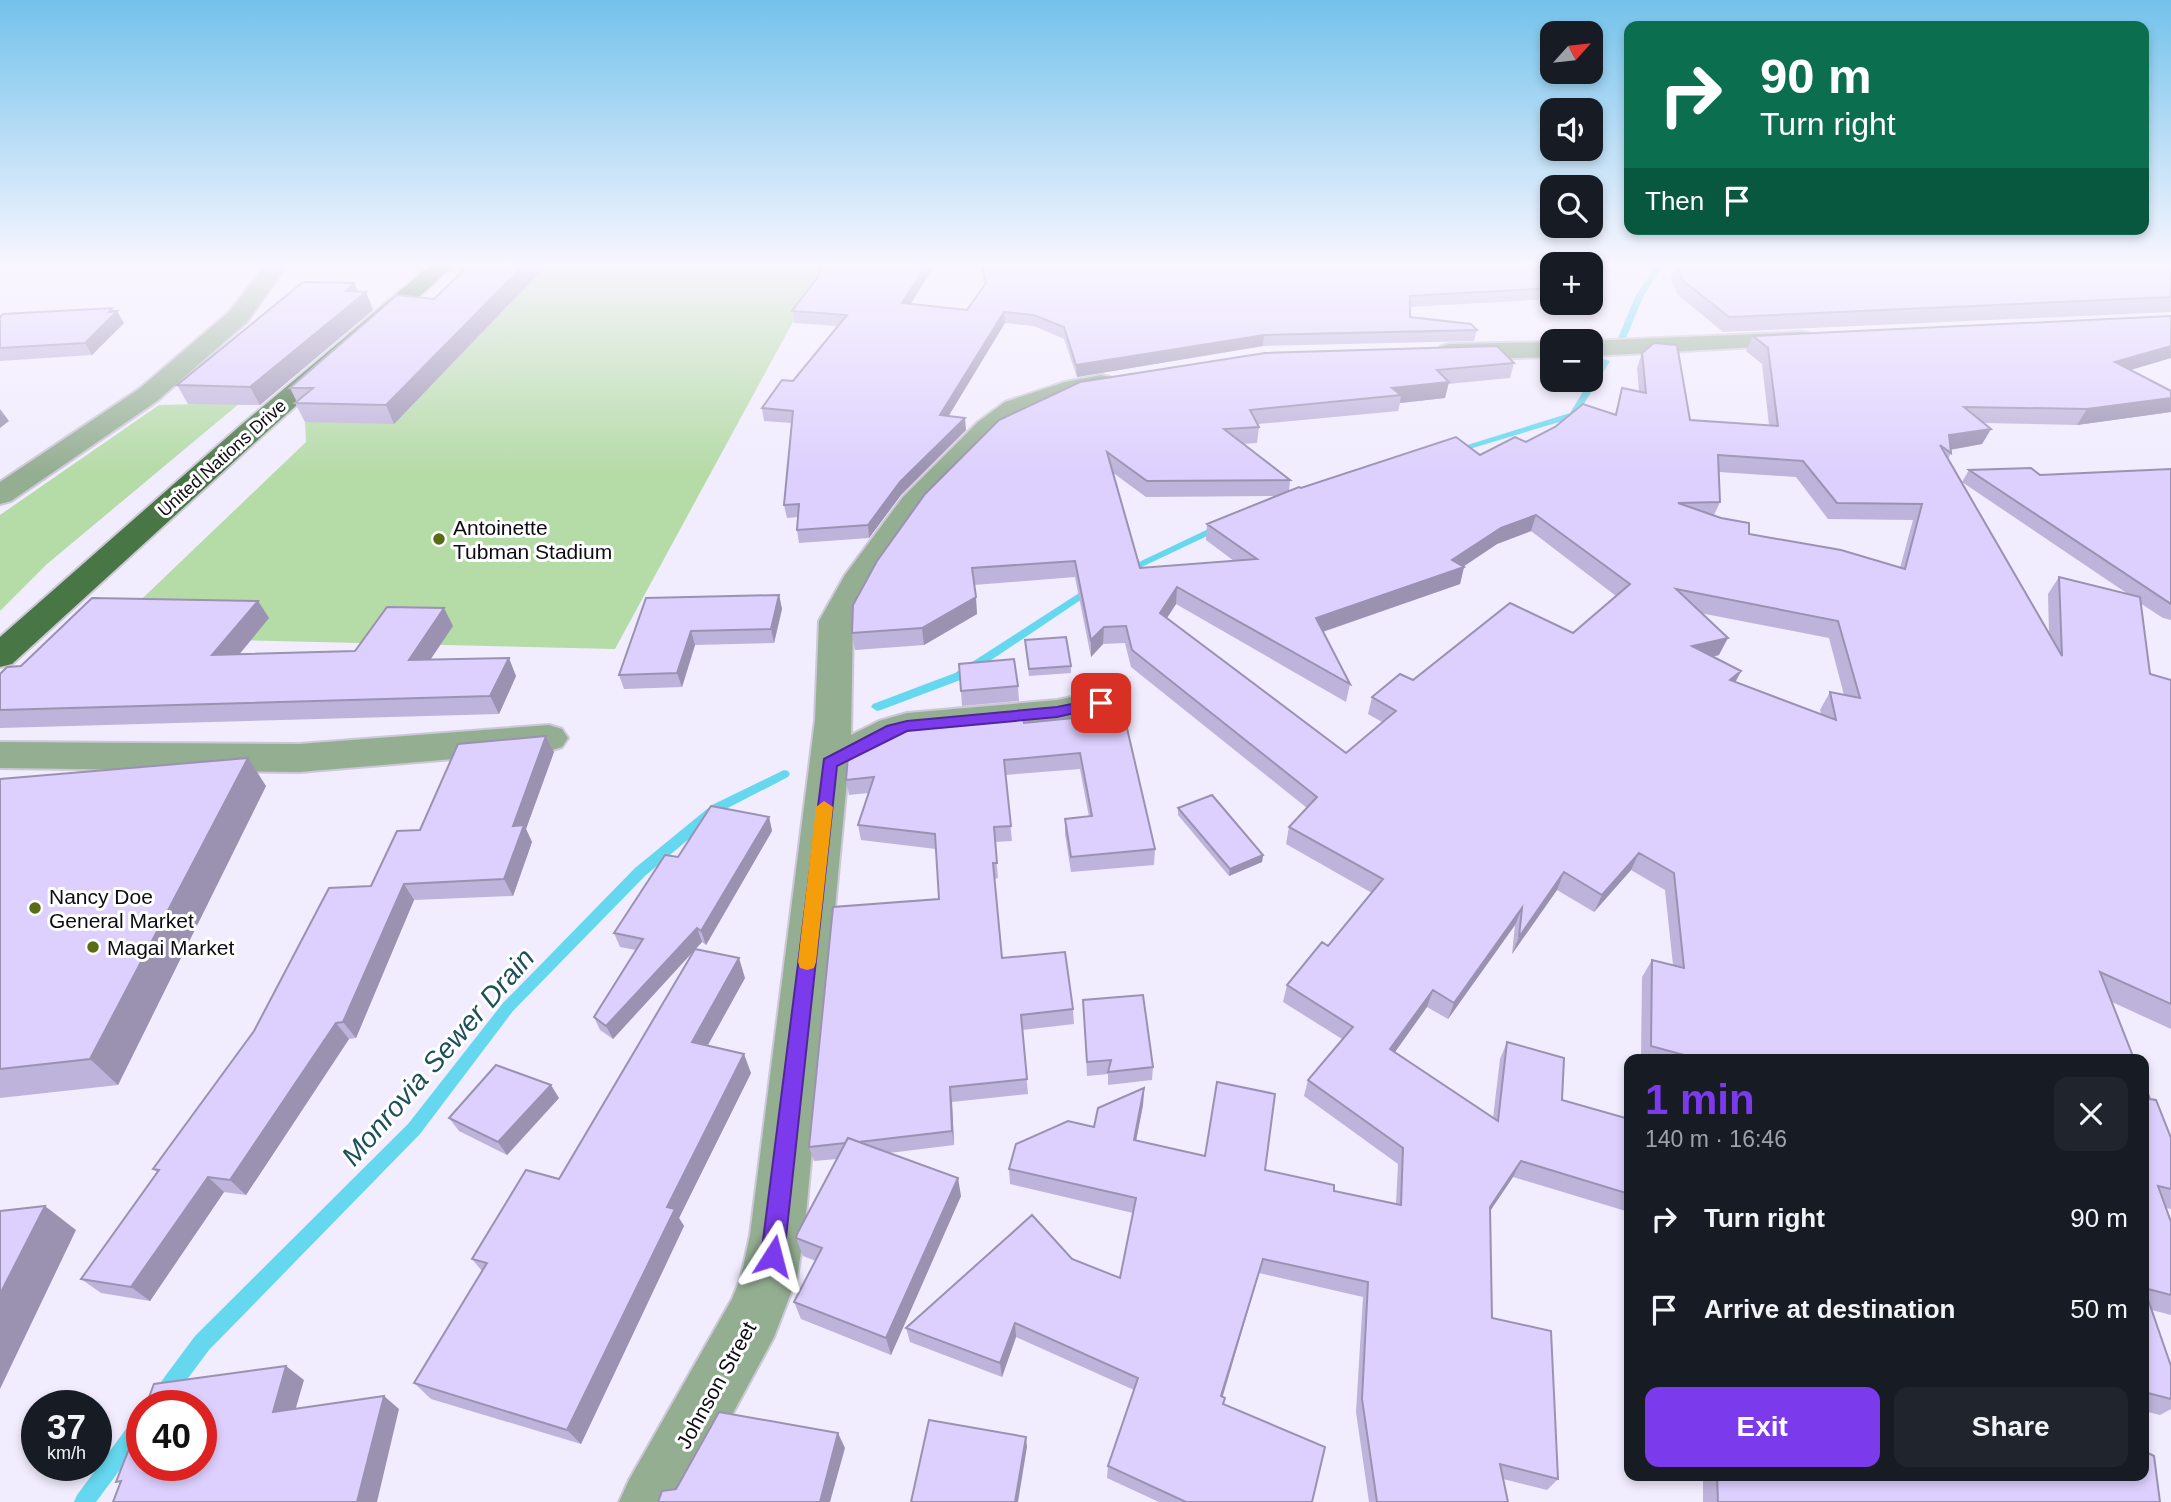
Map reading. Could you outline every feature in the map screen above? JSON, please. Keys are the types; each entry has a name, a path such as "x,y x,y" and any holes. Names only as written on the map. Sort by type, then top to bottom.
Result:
{"main road":[{"name":"United Nations Drive","path":"0,656 365,333"}],"street":[{"path":"0,495 148,395 219,333"},
{"path":"1603,347 1822,338"},
{"path":"1420,352 1540,349"},
{"name":"Johnson Street","path":"650,1502 754,1317 769,1277 777,1235 834,720 836,621 861,575 915,503 988,428 1015,408 1074,388 1136,377"},
{"path":"829,763 892,730 907,726 1057,712 1101,703"},
{"path":"0,755 299,758 549,738"}],"green space":[{"name":"Antoinette Tubman Stadium","path":"411,333 787,333 615,649 102,637 306,442 305,422"},
{"path":"240,403 47,564 0,611 0,515 159,405"}],"building":[{"path":"0,333 95,333 85,343 0,348"},
{"path":"240,333 316,333 250,387 177,385"},
{"path":"353,333 457,333 386,405 295,403 313,388 290,388"},
{"path":"832,333 991,333 940,415 965,418 900,482 868,525 797,530 799,504 784,505 793,411 762,408 782,380 793,381"},
{"path":"1066,333 1345,333 1264,335 1076,365"},
{"path":"1814,333 2171,333 2171,346 2115,362 2171,391 2171,398 2087,409 1964,407 1991,429 1949,435 1951,453 1940,445 2062,656 2059,577 2140,597 2150,674 2171,680 2171,1004 2100,972 2132,1054 1680,1054 1651,1046 1652,960 1684,968 1674,873 1639,853 1602,895 1564,872 1519,937 1522,908 1454,1003 1433,990 1390,1049 1498,1121 1507,1042 1564,1058 1562,1100 1624,1118 1624,1192 1521,1161 1490,1207 1492,1318 1551,1331 1558,1479 1500,1464 1508,1502 1377,1502 1362,1399 1368,1282 1263,1259 1221,1396 1225,1398 1223,1404 1325,1447 1312,1502 1186,1502 1108,1466 1138,1378 1015,1323 1000,1363 906,1328 1032,1215 1072,1259 1120,1278 1136,1198 1009,1169 1016,1144 1068,1121 1094,1127 1098,1108 1144,1088 1134,1140 1205,1156 1217,1082 1275,1094 1265,1170 1334,1185 1334,1191 1401,1205 1403,1148 1308,1080 1353,1027 1287,985 1322,942 1328,946 1383,879 1289,827 1317,797 1132,650 1126,626 1104,627 1091,640 1075,561 972,568 976,597 922,628 852,633 853,605 877,561 925,494 999,420 1080,382 1265,353 1497,346 1514,363 1437,370 1449,382 1392,388 1401,395 1250,410 1259,427 1224,429 1290,480 1147,481 1107,452 1140,568 1257,559 1207,524 1299,487 1456,437 1480,455 1515,437 1526,442 1555,427 1583,404 1616,415 1622,388 1646,393 1642,353 1654,343 1677,345 1690,420 1778,426 1768,348 1753,336","holes":["1718,455 1803,461 1837,503 1922,504 1905,569 1841,550 1749,534 1749,523 1721,518 1678,503 1720,502","1536,515 1630,584 1573,633 1510,603 1413,680 1400,674 1372,697 1396,711 1346,753 1160,613 1177,587 1350,684 1316,618 1464,567 1452,560 1501,528","1676,589 1838,621 1860,698 1830,692 1836,720 1730,680 1741,671 1692,646 1728,638"]},
{"path":"2031,468 2040,475 2171,469 2171,604 1969,470"},
{"path":"779,595 771,629 691,631 677,673 619,675 646,598"},
{"path":"92,598 258,601 212,655 355,651 387,607 444,608 409,660 509,658 490,696 0,710 0,674 7,667 21,666"},
{"path":"1066,637 1071,666 1029,669 1025,640"},
{"path":"1014,659 1018,686 961,691 959,664"},
{"path":"1120,698 1155,849 1071,857 1065,819 1092,816 1080,753 1004,760 1011,826 994,827 997,863 993,863 1002,958 1065,952 1073,1009 1021,1015 1027,1079 950,1087 952,1131 859,1142 848,1138 845,1143 809,1147 833,907 939,899 935,834 858,825 874,777 846,780 848,756 906,726 1022,715 1024,723 1083,717 1081,706"},
{"path":"546,736 513,826 524,825 504,879 404,884 343,1022 336,1023 230,1180 208,1177 131,1287 81,1279 159,1170 153,1169 254,1031 329,888 371,886 397,831 420,830 458,744"},
{"name":"Magai Market","path":"248,758 90,1059 0,1069 0,779"},
{"path":"1212,795 1263,855 1230,869 1178,808"},
{"path":"711,806 769,817 701,931 697,928 606,1026 594,1017 643,939 614,933 665,855 678,857"},
{"path":"695,949 739,958 692,1042 744,1054 667,1207 675,1209 567,1430 414,1383 487,1263 472,1259 526,1170 559,1179"},
{"path":"1143,995 1153,1067 1108,1072 1111,1060 1087,1062 1083,1000"},
{"path":"496,1065 551,1085 498,1142 449,1118"},
{"path":"2149,1096 2156,1100 2171,1138 2171,1189 2158,1186 2171,1222 2171,1295 2149,1289"},
{"path":"848,1138 958,1178 886,1338 794,1302 822,1248 796,1238 797,1234"},
{"path":"45,1206 0,1294 0,1211"},
{"path":"2149,1302 2171,1366 2171,1399 2149,1393"},
{"path":"286,1366 273,1412 384,1396 357,1502 113,1502 121,1481 116,1482 126,1457 126,1481 217,1481 217,1390 152,1390 154,1384"},
{"path":"719,1412 838,1433 820,1502 658,1502 662,1491 676,1489"},
{"path":"929,1420 1026,1437 1015,1502 911,1502"},
{"path":"2149,1454 2154,1456 2160,1502 1718,1502 1717,1481 2149,1481"}],"waterway":[{"name":"Monrovia Sewer Drain","path":"1622,338 1624,333"},
{"name":"Monrovia Sewer Drain","path":"1453,451 1573,415 1606,361"},
{"name":"Monrovia Sewer Drain","path":"1125,571 1219,527"},
{"name":"Monrovia Sewer Drain","path":"877,707 959,676 1090,589"},
{"name":"Monrovia Sewer Drain","path":"167,1390 202,1343 414,1129 508,1007 640,872 717,808 784,774"},
{"name":"Monrovia Sewer Drain","path":"84,1502 126,1446"}],"slow traffic":[{"path":"807,962 824,807"}],"place":[{"name":"Antoinette Tubman Stadium","path":"439,539"},
{"name":"Nancy Doe General Market","path":"35,908"},
{"name":"Magai Market","path":"93,947"}],"route":[{"path":"773,1256 829,763 892,730 907,726 1057,712 1101,703"}]}
